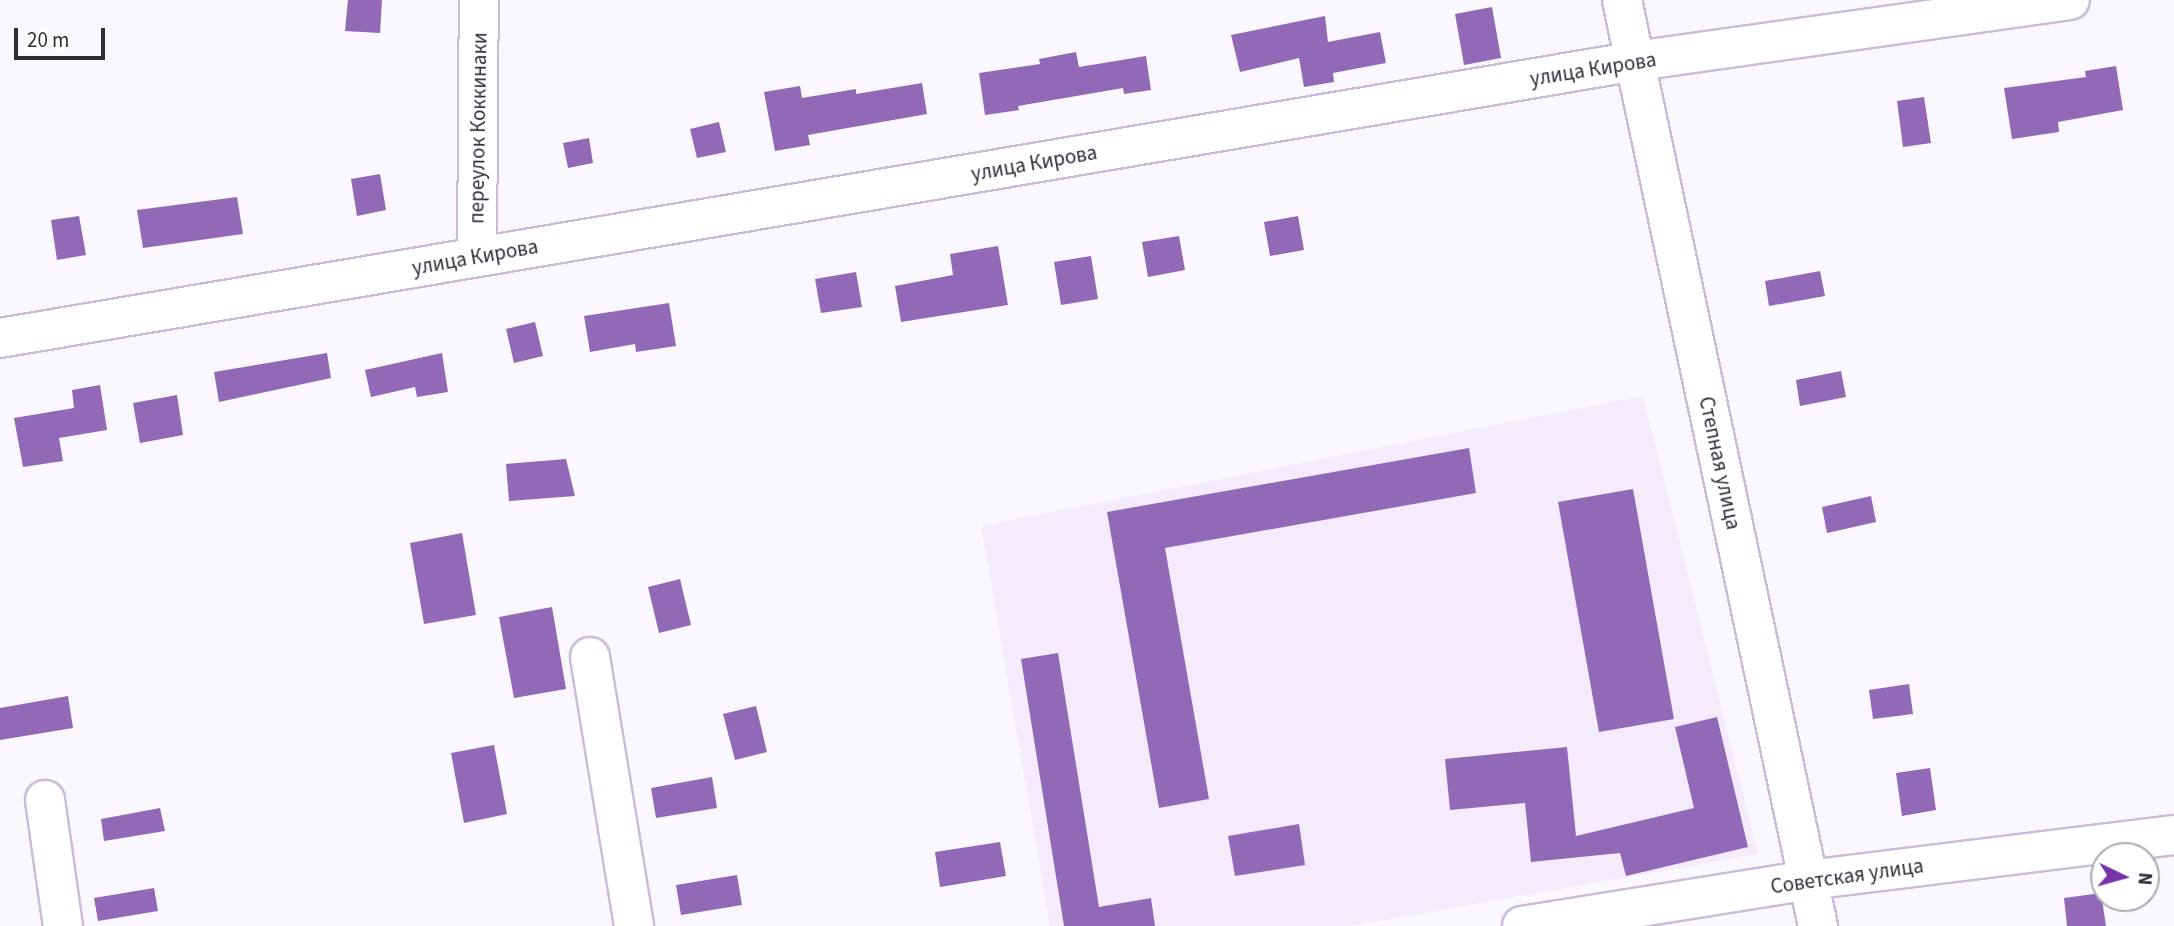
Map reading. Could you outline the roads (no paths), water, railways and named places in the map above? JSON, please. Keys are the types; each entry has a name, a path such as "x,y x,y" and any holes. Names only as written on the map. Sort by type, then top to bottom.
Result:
{"street":[{"name":"переулок Коккинаки","path":"477,257 479,0"},
{"name":"Степная улица","path":"1622,0 1818,926"},
{"name":"улица Кирова","path":"0,338 1636,61 2070,0"},
{"path":"590,657 634,926"},
{"path":"45,800 63,926"},
{"name":"Советская улица","path":"1522,926 1808,880 2174,835"}]}
